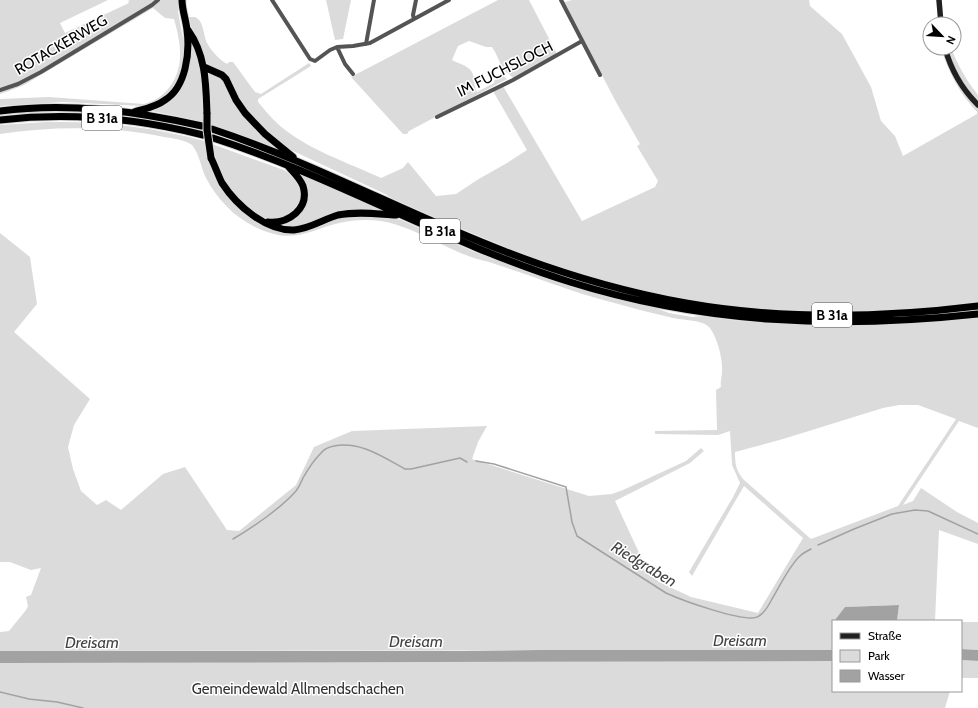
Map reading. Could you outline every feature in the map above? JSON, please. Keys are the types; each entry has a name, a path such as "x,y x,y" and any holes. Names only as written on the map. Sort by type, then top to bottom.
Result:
{"highway":[{"path":"132,113 167,100 177,88 187,62 187,30 182,0"},
{"path":"183,8 186,0"},
{"path":"187,30 196,44 204,67 208,138 212,158 217,172 229,192 245,209 276,228 296,230 329,218 360,212 403,215"},
{"path":"204,67 222,75 226,79 236,100 254,124 296,160"},
{"name":"B 31a","path":"0,111 73,108 132,113 202,126"},
{"name":"B 31a","path":"0,120 61,116 100,118 147,123 203,135"},
{"name":"B 31a","path":"212,129 296,160 503,251 557,270 616,288 687,304 735,310 810,315 877,315 978,306"},
{"name":"B 31a","path":"213,138 286,164 484,250 569,282 634,300 692,311 758,319 844,322 917,319 978,314"},
{"path":"264,221 284,221 296,214 301,207 304,198 302,186 298,177 286,164"}],"street":[{"name":"ROTACKERWEG","path":"0,90 18,84 41,72 158,0"},
{"path":"272,0 310,59 315,61 330,50 337,47 370,43 449,0"},
{"path":"366,44 374,0"},
{"path":"414,19 413,15 416,0"},
{"path":"561,0 600,75"},
{"path":"939,0 940,16"},
{"name":"IM FUCHSLOCH","path":"438,117 561,54 582,41"},
{"path":"337,47 345,64 353,74"},
{"path":"948,56 960,83 978,105"}],"green space":[{"path":"0,0 108,0 60,23 65,33 129,3 128,1 130,0 180,0 178,12 185,49 180,78 165,98 148,105 141,106 63,102 0,106 0,99 49,97 144,104 159,97 166,92 171,85 178,70 180,53 179,40 174,19 165,18 153,8 24,85 0,94"},
{"path":"326,0 351,0 343,39 335,40"},
{"path":"498,0 529,0 557,54 513,78 503,69 492,47 486,47 469,41 458,46 452,60 466,66 471,71 477,92 494,83 494,81 501,74 507,79 409,131 407,134 403,134 351,77"},
{"path":"559,0 563,0 565,2 572,0 809,0 810,6 842,34 871,87 881,121 895,136 903,156 977,114 955,82 944,56 954,56 978,95 978,304 932,309 838,313 743,308 696,302 650,293 605,282 551,264 472,233 393,199 293,151 276,140 244,109 236,94 207,63 191,26 189,17 195,17 200,21 207,43 211,49 218,58 227,64 229,62 233,62 255,92 261,94 309,63 311,66 258,99 258,102 271,117 290,134 315,149 381,178 403,168 408,162 436,196 456,194 527,150 493,91 503,86 582,221 655,187 658,181 637,146 640,144 583,39 580,40"},
{"path":"189,48 194,48 203,77 204,122 147,110 174,96"},
{"path":"207,71 222,77 229,91 281,150 210,124"},
{"path":"67,122 127,126 166,132 205,141 211,164 233,202 284,231 349,215 390,217 401,220 472,251 566,284 656,308 669,313 692,317 702,316 739,321 807,325 858,325 978,317 978,428 959,421 903,505 913,501 921,488 957,512 978,523 978,544 939,530 935,620 897,620 899,605 845,607 836,620 832,620 832,650 0,651 0,632 9,631 26,610 28,606 26,597 31,595 41,568 31,570 10,562 0,562 0,233 30,257 37,304 14,332 90,399 74,425 68,447 73,469 81,491 97,505 106,500 121,510 163,474 185,467 227,530 239,531 296,485 314,447 352,431 487,426 478,442 472,459 589,496 612,494 623,490 686,461 701,448 704,451 690,463 615,501 648,572 659,582 691,597 758,613 803,538 744,486 692,576 689,572 740,483 732,465 730,431 718,435 655,434 655,431 717,430 716,390 721,387 722,360 715,336 706,325 648,312 579,293 471,257 392,223 375,220 352,221 335,224 305,234 282,236 274,234 252,226 242,220 225,205 217,196 205,176 198,156 192,145 175,139 143,133 82,128 21,131 0,134 0,125","holes":["899,405 918,405 956,419 898,506 811,539 744,480 736,467 735,452 783,439 883,408"]},
{"path":"212,144 284,170 288,173 296,182 300,192 299,203 292,214 269,220 259,216 244,204 231,189 221,173"},
{"path":"294,171 386,212 372,210 294,227 283,227 277,224 283,223 305,200"},
{"path":"962,622 978,622 978,650 962,649"},
{"path":"962,660 978,661 978,678 962,678"},
{"name":"Gemeindewald Allmendschachen","path":"832,661 832,692 950,692 945,708 0,708 0,663"}],"water":[{"path":"899,605 897,620 835,620 845,607"},
{"path":"962,649 978,650 978,661 962,660"},
{"name":"Dreisam","path":"832,650 832,661 0,663 0,651"}],"waterway":[{"name":"Riedgraben","path":"233,539 266,517 290,497 297,489 316,459 324,450 330,447 344,445 362,448 380,455 405,469 460,458 467,462"},
{"name":"Riedgraben","path":"476,461 494,464 566,487 572,522 577,536 666,593 728,614 752,618 761,615 765,611 792,565 801,555 811,549"},
{"name":"Riedgraben","path":"818,545 892,514 915,510 928,511 978,534"},
{"path":"0,692 29,699 57,702 83,708"}]}
